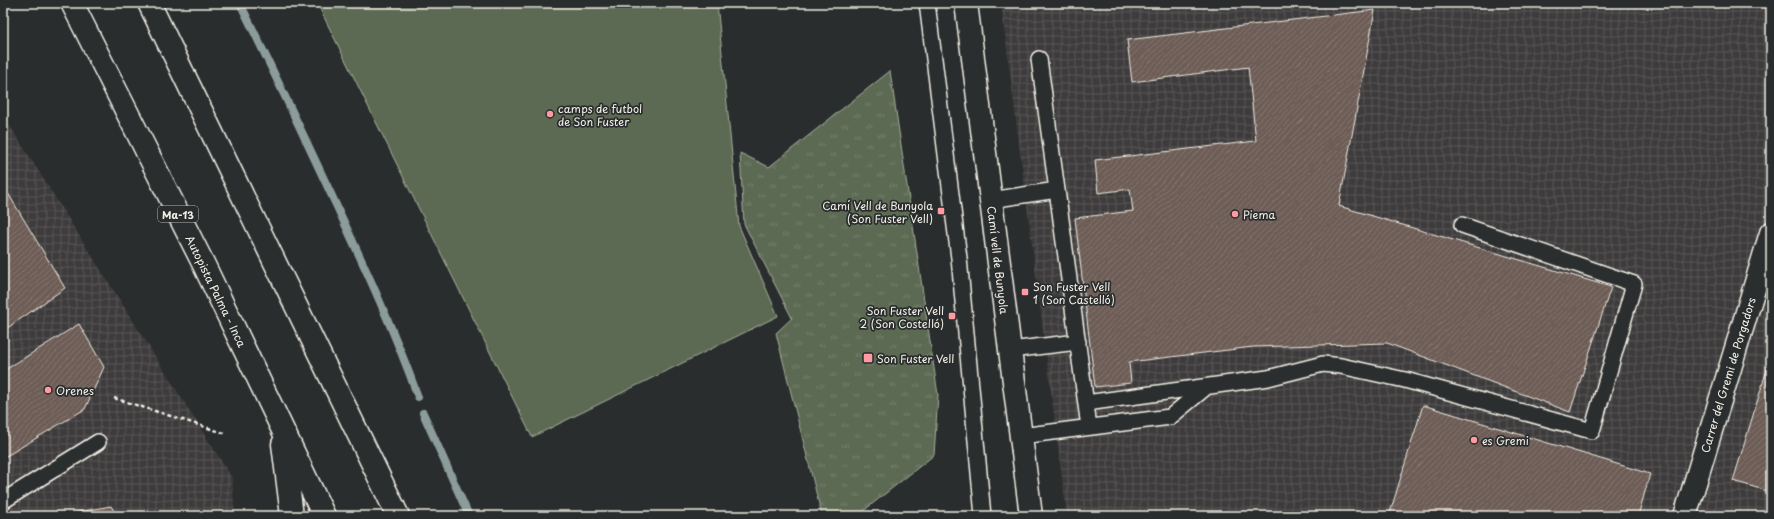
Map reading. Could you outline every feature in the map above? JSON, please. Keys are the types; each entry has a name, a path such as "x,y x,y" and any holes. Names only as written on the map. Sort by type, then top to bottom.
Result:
{"main road":[{"name":"Autopista Palma - Inca","path":"72,3 156,168 324,516"},
{"path":"149,3 398,516"},
{"name":"Camí vell de Bunyola","path":"966,3 1030,516"},
{"name":"Carrer del Gremi de Porgadors","path":"1685,516 1771,233"},
{"path":"281,427 292,516"}],"lane":[{"path":"927,3 959,258 983,516"},
{"path":"1039,59 1089,427"},
{"path":"990,200 1057,190"},
{"path":"1086,403 1205,388 1268,378 1323,364 1405,380 1592,431 1634,284 1462,225"},
{"path":"1010,350 1078,342"},
{"path":"1021,436 1170,417 1205,388"},
{"path":"3,500 98,442"}],"path":[{"path":"114,398 227,434"}],"shaded area":[{"path":"1001,3 1771,3 1771,516 1067,516"},
{"path":"3,115 232,478 235,516 3,516"}],"green space":[{"name":"camps de futbol de Son Fuster","path":"317,3 717,3 739,226 778,316 532,437"},
{"path":"890,71 938,395 934,455 857,516 822,516 776,333 792,318 744,224 740,153 769,167"}],"building":[{"name":"Piema","path":"1375,10 1339,206 1611,287 1570,412 1387,343 1253,347 1129,362 1131,383 1095,387 1075,218 1133,211 1130,189 1098,193 1095,160 1256,141 1248,67 1132,82 1127,40"},
{"path":"3,185 65,288 3,331"},
{"name":"Orenes","path":"79,324 104,367 85,409 3,458 3,371"},
{"path":"1768,366 1771,367 1771,492 1733,481"},
{"name":"es Gremi","path":"1423,405 1650,474 1638,516 1389,516"},
{"path":"111,506 117,516 72,516 78,512"}],"waterway":[{"path":"240,3 366,269 418,397"},
{"path":"423,413 469,516"}],"place":[{"name":"camps de futbol de Son Fuster","path":"550,114"},
{"name":"Camí Vell de Bunyola (Son Fuster Vell)","path":"941,211"},
{"name":"Piema","path":"1235,214"},
{"name":"Son Fuster Vell 1 (Son Castelló)","path":"1025,292"},
{"name":"Son Fuster Vell 2 (Son Costelló)","path":"952,316"},
{"name":"Son Fuster Vell","path":"868,358"},
{"name":"Orenes","path":"48,390"},
{"name":"es Gremi","path":"1474,440"}]}
